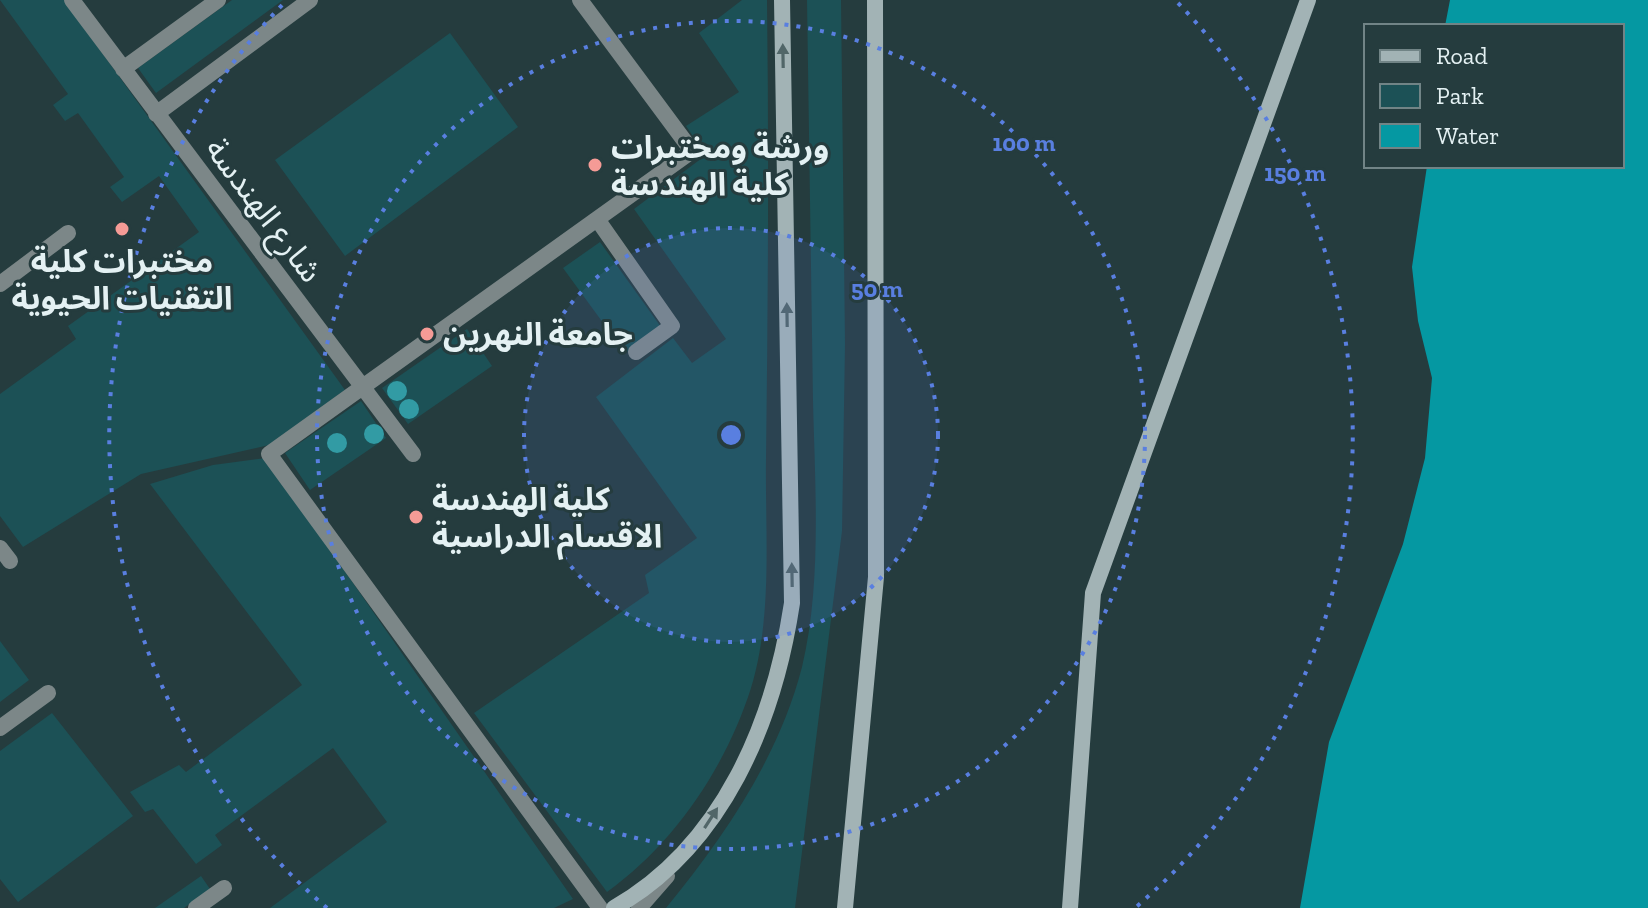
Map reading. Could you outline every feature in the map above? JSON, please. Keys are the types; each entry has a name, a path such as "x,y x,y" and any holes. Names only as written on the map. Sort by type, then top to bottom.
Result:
{"street":[{"path":"614,908 686,855 727,794 763,721 776,683 792,603 782,0"},
{"path":"845,908 876,577 875,0"},
{"path":"1070,908 1093,593 1308,0"}],"lane":[{"name":"شارع الهندسة","path":"72,0 413,454"},
{"path":"123,69 218,0"},
{"path":"156,114 310,0"},
{"path":"580,0 692,151 269,454 600,908"},
{"path":"597,219 672,326 636,352"},
{"path":"0,284 68,233"},
{"path":"0,728 48,693"},
{"path":"639,908 686,855"},
{"path":"196,908 224,888"}],"green space":[{"path":"0,0 64,0 345,390 269,445 141,474 23,547 0,516 0,394 76,339 68,326 199,232 159,176 122,202 110,187 124,177 78,113 65,121 53,105 68,94"},
{"path":"232,0 283,0 156,93 138,68"},
{"path":"742,0 767,0 767,545 765,603 758,661 740,717 695,802 654,851 607,892 474,713 649,593 645,575 697,538 596,397 673,338 692,363 726,339 634,209 706,155 686,126 739,92 699,33"},
{"path":"807,0 841,0 845,344 842,531 795,908 666,908 728,824 764,764 792,700 808,635 816,535"},
{"path":"450,33 518,127 345,256 275,160"},
{"path":"600,242 661,327 625,353 563,268"},
{"path":"467,329 492,366 408,424 382,388"},
{"path":"361,401 386,438 310,490 285,453"},
{"path":"266,458 573,899 554,908 270,908 387,822 333,748 215,835 222,845 196,864 153,809 145,812 130,792 179,765 186,772 302,685 150,484 213,465"},
{"path":"0,641 29,680 0,702"},
{"path":"52,713 133,816 18,902 0,879 0,751"},
{"path":"201,876 210,889 184,908 155,908"}],"water":[{"path":"1450,0 1648,0 1648,908 1300,908 1329,742 1403,544 1425,458 1432,378 1418,321 1412,267 1427,168 1624,168 1624,24 1445,24"}],"place":[{"name":"ورشة ومختبرات كلية الهندسة","path":"595,165"},
{"name":"مختبرات كلية التقنيات الحيوية","path":"122,229"},
{"name":"جامعة النهرين","path":"427,334"},
{"name":"كلية الهندسة الاقسام الدراسية","path":"416,517"}]}
